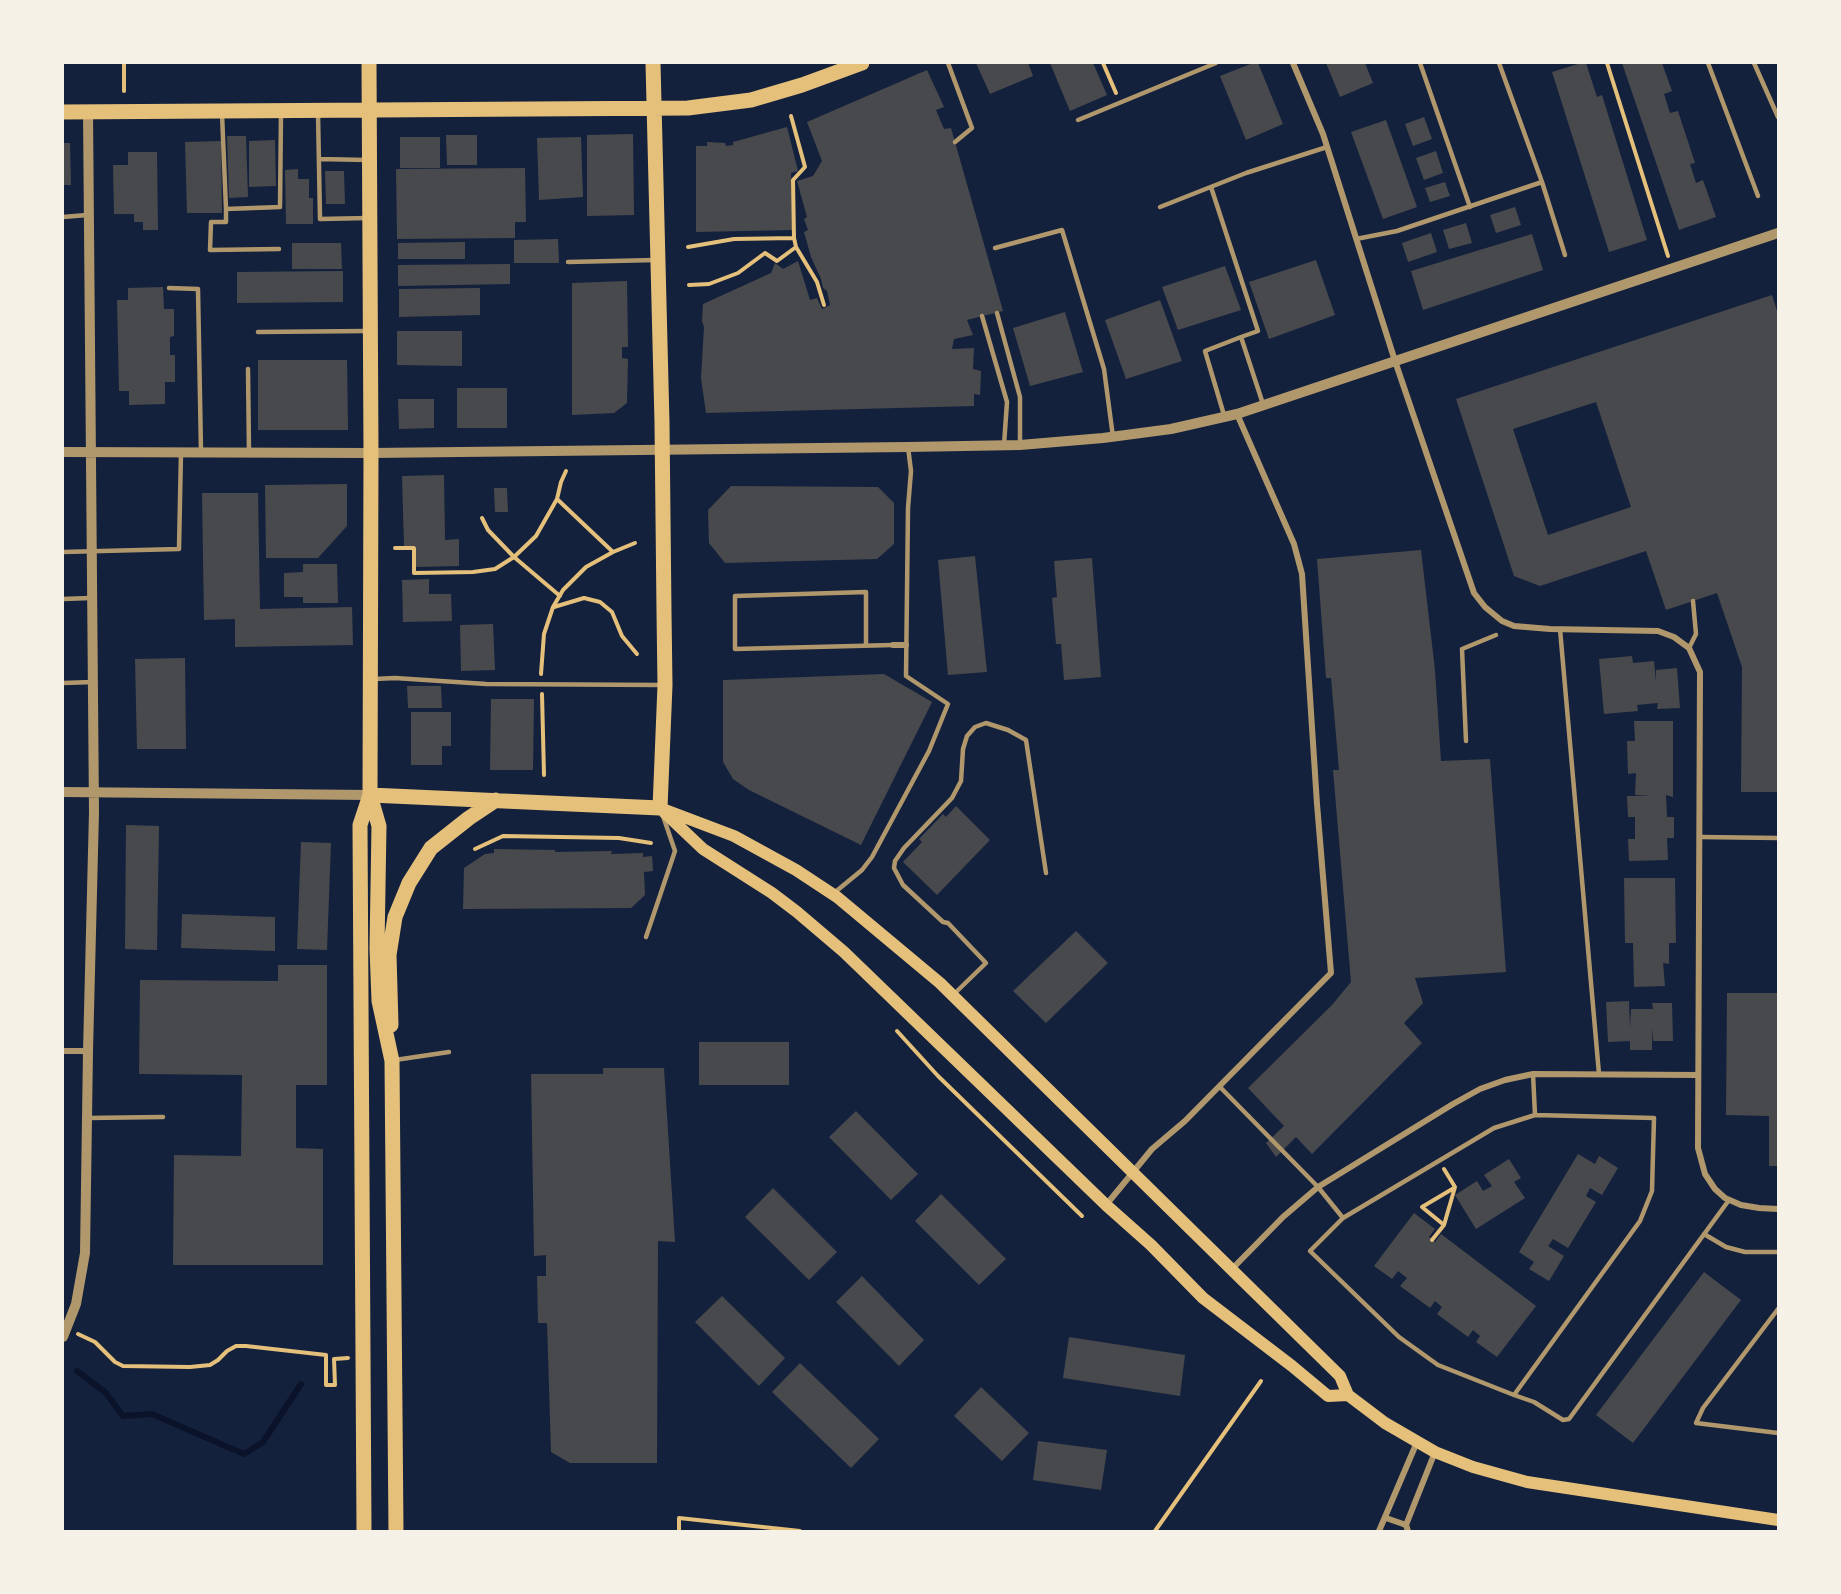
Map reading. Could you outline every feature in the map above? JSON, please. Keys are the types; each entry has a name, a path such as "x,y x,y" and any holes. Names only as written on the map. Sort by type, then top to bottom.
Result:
{"main road":[{"path":"369,63 372,453 370,795 379,826 377,948 379,1001 392,1061"},
{"path":"653,63 656,107 663,449 665,685 660,808 702,849 772,893 844,952 1203,1298 1328,1396 1348,1395"},
{"path":"63,112 688,108 751,100 802,85 862,63"},
{"path":"370,795 660,808 734,836 796,870 833,894 953,995 1340,1376 1348,1395 1385,1423 1436,1452 1473,1467 1527,1482 1778,1520"},
{"path":"364,1531 360,825 370,795"},
{"path":"396,1531 389,955 395,917 409,883 431,848 496,800"}],"street":[{"path":"1293,63 1327,147 1395,361 1474,592 1485,607 1502,621 1514,626 1658,631 1674,637 1689,648 1700,672 1698,1148 1701,1164 1715,1189 1729,1200 1740,1205 1778,1209"},
{"path":"63,1337 76,1304 84,1264 94,792 88,112"},
{"path":"63,452 372,453 908,447 1020,445 1113,437 1171,429 1264,406 1778,233"},
{"path":"1106,1205 1152,1149 1220,1087 1330,973 1302,574 1294,544 1237,414"},
{"path":"894,645 906,645"},
{"path":"63,792 370,795"},
{"path":"63,1051 88,1051"},
{"path":"1231,1270 1283,1217 1318,1187 1480,1089 1505,1080 1533,1074 1698,1075"},
{"path":"1379,1531 1418,1442"},
{"path":"1386,1518 1407,1528 1436,1452"}],"lane":[{"path":"948,63 972,128 955,142"},
{"path":"1078,120 1216,63"},
{"path":"1420,63 1470,207"},
{"path":"1499,63 1542,182 1565,255"},
{"path":"1708,63 1758,196"},
{"path":"1754,63 1778,117"},
{"path":"226,209 280,207 281,110"},
{"path":"318,110 320,219 370,218"},
{"path":"222,111 226,222 211,222 210,250 279,249"},
{"path":"1160,207 1246,173 1327,147"},
{"path":"319,159 370,160"},
{"path":"1356,239 1397,231 1542,182"},
{"path":"1211,187 1258,331 1205,351 1225,417"},
{"path":"63,217 88,215"},
{"path":"995,248 1062,230 1104,369 1113,437"},
{"path":"568,262 659,260"},
{"path":"170,288 198,289 201,452"},
{"path":"997,313 1020,397 1020,445"},
{"path":"982,316 1007,402 1004,445"},
{"path":"258,332 371,331"},
{"path":"1241,337 1264,406"},
{"path":"248,369 249,453"},
{"path":"833,894 862,870 872,857 929,751 948,704 906,676 908,508 911,471 908,447"},
{"path":"63,552 179,549 181,452"},
{"path":"866,645 866,592 735,596 735,649 894,645"},
{"path":"63,599 92,598"},
{"path":"1689,648 1696,633 1693,601"},
{"path":"1560,629 1599,1074"},
{"path":"1466,741 1462,649 1496,635"},
{"path":"370,680 395,678 486,684 665,685"},
{"path":"63,683 93,682"},
{"path":"953,995 986,963 948,923 943,922 903,885 894,868 894,861 952,798 961,781 963,749 967,736 975,727 986,723 1008,730 1026,740 1046,873"},
{"path":"646,937 675,851 660,808"},
{"path":"1700,837 1778,838"},
{"path":"392,1061 449,1052"},
{"path":"1533,1074 1535,1115"},
{"path":"1220,1087 1318,1187 1343,1218"},
{"path":"1514,1395 1640,1221 1652,1191 1654,1118 1535,1115 1494,1128 1343,1218 1310,1251 1399,1337 1438,1365 1514,1395 1534,1402 1563,1420 1569,1419 1729,1200"},
{"path":"87,1118 163,1117"},
{"path":"1704,1234 1726,1247 1745,1252 1778,1251"},
{"path":"1778,1309 1703,1408 1696,1423 1778,1433"}],"path":[{"path":"124,63 124,91"},
{"path":"1103,63 1120,103"},
{"path":"1607,63 1672,269"},
{"path":"791,116 805,167 793,180 794,238 796,247 817,282 824,305"},
{"path":"688,247 734,239 794,238"},
{"path":"689,285 709,284 738,273 765,253 777,261 796,247"},
{"path":"395,548 414,548 414,573 473,572 495,569 514,557 536,536 557,500 566,471"},
{"path":"557,500 613,552"},
{"path":"482,518 488,530 514,557 560,596"},
{"path":"544,775 543,634 553,608 560,596 586,567 635,543"},
{"path":"553,608 584,598 600,602 612,612 622,636 637,654"},
{"path":"475,849 503,836 619,838 651,843"},
{"path":"897,1031 938,1076 1082,1216"},
{"path":"1432,1240 1444,1225 1455,1188 1440,1161"},
{"path":"1444,1225 1422,1207 1455,1188"},
{"path":"95,1342 115,1362 123,1366 210,1365 236,1346 326,1355 326,1385 335,1385 334,1359"},
{"path":"1155,1531 1261,1380"},
{"path":"679,1531 679,1518 800,1531"}],"building":[{"path":"976,63 1028,63 1033,76 990,94"},
{"path":"1050,63 1093,63 1107,95 1070,111"},
{"path":"1258,63 1283,124 1246,140 1220,76"},
{"path":"1326,63 1365,63 1373,83 1340,97"},
{"path":"1586,63 1597,97 1602,95 1647,240 1609,252 1552,72"},
{"path":"1622,63 1662,63 1672,91 1664,94 1670,113 1678,111 1695,163 1690,164 1696,183 1703,180 1716,217 1679,230"},
{"path":"927,70 944,107 936,110 944,129 951,128 1003,311 967,320 973,335 954,339 952,349 974,348 973,369 981,371 980,395 974,394 974,406 706,413 701,378 703,304 771,273 775,263 783,269 798,261 810,300 817,298 822,309 830,305 827,291 823,288 804,232 808,230 804,219 807,217 797,181 813,176 822,161 807,122"},
{"path":"1424,117 1432,139 1413,146 1405,124"},
{"path":"1386,120 1417,207 1383,219 1351,132"},
{"path":"787,127 798,171 791,173 793,230 696,232 696,146 707,146 707,142 733,145 733,142"},
{"path":"633,134 634,215 587,216 587,135"},
{"path":"446,135 477,135 477,165 447,165"},
{"path":"227,136 246,136 248,197 229,198"},
{"path":"400,137 440,137 440,168 400,168"},
{"path":"581,137 583,197 539,200 537,138"},
{"path":"275,140 276,186 249,187 249,141"},
{"path":"221,141 222,213 187,213 185,142"},
{"path":"63,143 70,143 71,185 63,185"},
{"path":"1436,151 1443,173 1424,180 1416,158"},
{"path":"128,152 157,152 158,230 143,230 143,222 134,222 134,214 114,214 113,165 128,165"},
{"path":"525,168 526,222 515,222 515,238 397,239 396,169"},
{"path":"298,169 298,179 309,179 309,198 313,198 313,224 286,224 285,170"},
{"path":"325,171 344,171 345,204 326,204"},
{"path":"1445,182 1450,196 1430,202 1425,188"},
{"path":"1515,207 1521,225 1496,233 1490,215"},
{"path":"1466,223 1472,243 1449,249 1443,230"},
{"path":"1431,233 1437,252 1408,262 1402,243"},
{"path":"1532,234 1543,270 1423,310 1411,271"},
{"path":"558,239 559,263 514,263 514,240"},
{"path":"465,242 465,259 398,259 398,243"},
{"path":"292,243 341,243 342,269 292,269"},
{"path":"1316,260 1335,315 1269,339 1249,282"},
{"path":"510,264 510,284 398,286 398,265"},
{"path":"1225,266 1241,310 1178,330 1162,287"},
{"path":"343,271 343,302 237,303 237,272"},
{"path":"627,281 628,347 622,347 622,358 628,359 627,403 614,413 572,415 572,283"},
{"path":"163,287 164,309 174,309 174,336 170,337 170,355 175,355 175,382 165,382 165,404 129,405 129,391 119,391 117,300 128,300 128,288"},
{"path":"480,288 480,315 399,317 399,289"},
{"path":"1772,295 1778,314 1778,792 1741,792 1742,667 1717,593 1666,610 1646,551 1540,586 1514,576 1456,399","holes":["1596,402 1631,507 1548,535 1513,429"]},
{"path":"1160,300 1182,361 1126,379 1105,320"},
{"path":"1065,312 1083,372 1030,386 1013,328"},
{"path":"397,331 462,331 462,366 397,365"},
{"path":"258,360 347,360 348,430 258,430"},
{"path":"457,388 507,388 507,428 457,428"},
{"path":"398,399 434,399 434,428 399,429"},
{"path":"444,475 445,540 459,539 459,566 416,567 416,546 404,546 402,476"},
{"path":"347,484 347,526 318,558 266,558 265,485"},
{"path":"731,486 878,487 894,503 894,544 877,559 725,563 709,543 708,510"},
{"path":"494,488 507,488 508,512 495,512"},
{"path":"202,493 258,493 260,609 352,607 353,645 235,647 235,619 204,620"},
{"path":"1421,550 1435,670 1441,761 1490,759 1506,972 1415,978 1423,1003 1404,1023 1422,1043 1312,1154 1296,1137 1276,1157 1266,1143 1284,1126 1248,1088 1332,1005 1351,982 1333,770 1339,770 1331,678 1326,678 1317,559"},
{"path":"975,556 987,672 948,675 938,560"},
{"path":"1092,558 1101,677 1064,680 1061,644 1056,644 1052,598 1057,597 1054,561"},
{"path":"303,564 337,564 338,603 303,603 303,597 284,597 284,573 303,572"},
{"path":"429,579 429,594 451,594 452,621 403,622 402,580"},
{"path":"493,624 495,670 461,671 460,625"},
{"path":"1632,656 1633,663 1654,661 1656,682 1656,670 1677,668 1680,708 1657,709 1658,703 1637,705 1638,711 1604,714 1599,659"},
{"path":"185,658 186,749 137,749 135,659"},
{"path":"884,674 932,702 861,845 749,790 733,779 723,762 723,680"},
{"path":"407,686 441,686 442,708 408,708"},
{"path":"491,699 534,699 533,770 490,770"},
{"path":"411,712 451,712 451,746 442,746 442,765 411,765"},
{"path":"1634,721 1673,721 1673,797 1666,795 1667,817 1674,817 1674,838 1667,838 1668,860 1629,861 1628,839 1635,839 1635,817 1628,817 1627,796 1651,796 1635,795 1636,773 1628,774 1627,741 1635,741"},
{"path":"956,806 990,840 937,895 903,862 922,842 919,839 943,814 946,817"},
{"path":"126,825 159,826 157,950 125,949"},
{"path":"301,842 331,843 327,950 297,949"},
{"path":"494,849 555,850 555,852 612,851 611,854 643,853 643,857 652,856 653,871 644,872 645,895 631,908 463,909 464,868 485,854 494,853"},
{"path":"1624,878 1675,878 1676,943 1669,943 1669,964 1663,963 1665,986 1634,987 1633,943 1625,943"},
{"path":"182,914 275,917 275,951 181,948"},
{"path":"1076,931 1108,963 1046,1023 1013,991"},
{"path":"278,965 327,965 327,1085 296,1085 296,1148 323,1149 323,1265 173,1265 174,1155 241,1156 242,1075 139,1074 140,980 278,981"},
{"path":"1727,993 1778,993 1778,1166 1769,1166 1769,1116 1726,1115"},
{"path":"1629,1001 1630,1028 1631,1009 1653,1009 1652,1003 1672,1003 1673,1041 1653,1041 1652,1028 1652,1050 1630,1050 1630,1041 1608,1042 1606,1002"},
{"path":"699,1042 789,1042 789,1085 699,1085"},
{"path":"603,1068 664,1068 675,1242 658,1241 657,1463 570,1463 551,1452 547,1323 538,1323 537,1276 546,1276 546,1255 534,1256 531,1074 603,1074"},
{"path":"856,1111 918,1174 891,1200 829,1137"},
{"path":"1578,1154 1595,1164 1599,1156 1618,1168 1602,1195 1590,1188 1586,1196 1596,1202 1568,1248 1553,1239 1548,1246 1564,1256 1549,1281 1529,1269 1534,1262 1519,1252"},
{"path":"1509,1159 1521,1178 1514,1182 1525,1198 1476,1229 1455,1195 1477,1181 1483,1191 1492,1186 1484,1175"},
{"path":"773,1188 837,1252 809,1280 745,1217"},
{"path":"941,1194 1006,1259 979,1285 915,1221"},
{"path":"1414,1213 1435,1229 1429,1237 1435,1242 1441,1234 1536,1306 1497,1357 1476,1342 1480,1336 1473,1330 1468,1337 1437,1314 1442,1307 1435,1301 1430,1308 1400,1286 1407,1278 1398,1271 1392,1279 1374,1266"},
{"path":"1704,1272 1741,1300 1633,1443 1596,1415"},
{"path":"862,1276 924,1340 899,1366 836,1302"},
{"path":"722,1296 785,1358 759,1386 695,1322"},
{"path":"1069,1337 1185,1355 1180,1396 1063,1378"},
{"path":"800,1363 879,1439 851,1468 772,1392"},
{"path":"981,1387 1029,1433 1002,1461 954,1416"},
{"path":"1038,1441 1107,1450 1101,1490 1033,1480"}],"waterway":[{"path":"77,1371 106,1393 123,1416 152,1414 244,1454 263,1442 301,1384"}]}
